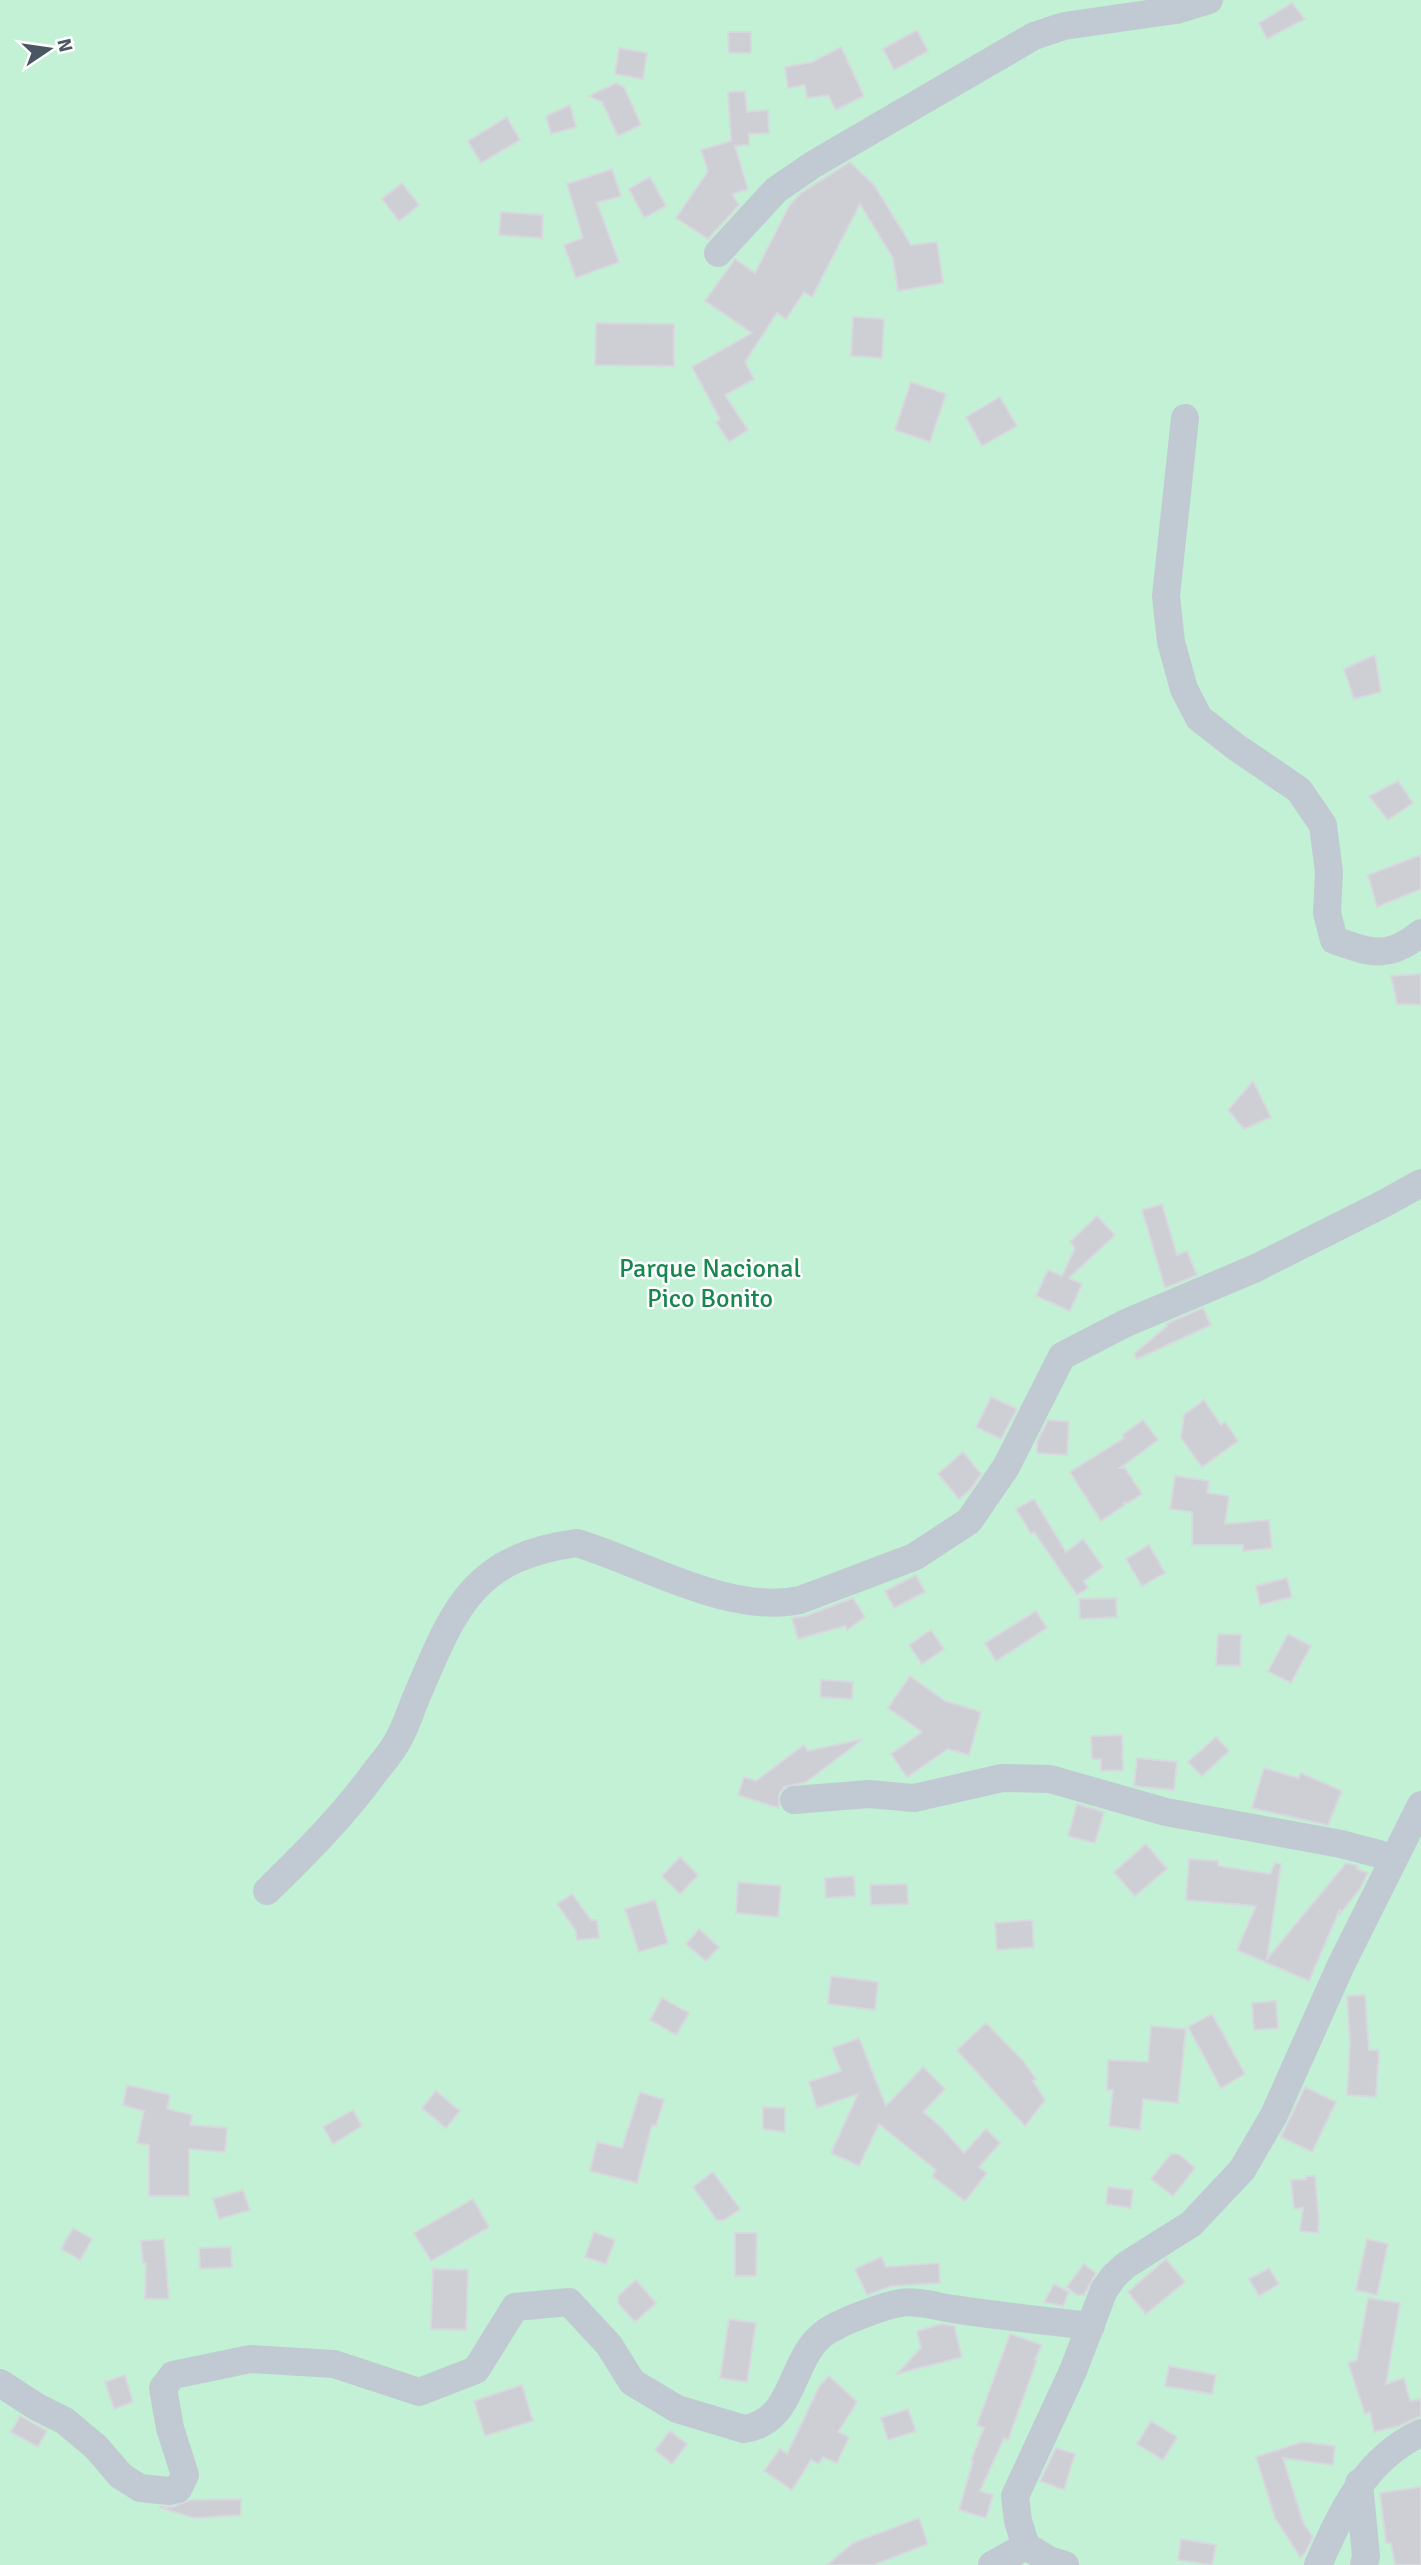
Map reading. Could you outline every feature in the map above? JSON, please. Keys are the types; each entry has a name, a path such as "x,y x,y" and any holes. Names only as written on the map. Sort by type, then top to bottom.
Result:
{"street":[{"path":"718,253 776,190 814,164 1034,36 1063,26 1176,10 1209,0"},
{"path":"1185,418 1166,596 1171,642 1184,689 1199,718 1299,790 1323,825 1329,872 1327,913 1334,940 1370,953 1404,947 1421,933"},
{"path":"267,1891 309,1851 360,1792 390,1752 397,1742 452,1619 474,1586 503,1564 554,1546 578,1543 720,1596 764,1604 781,1604 800,1600 914,1557 968,1521 1006,1467 1062,1356 1126,1323 1256,1268 1421,1183"},
{"path":"794,1800 869,1794 914,1798 1002,1778 1050,1779 1166,1812 1341,1844 1394,1858"},
{"path":"1065,2565 1049,2560 1026,2546 1018,2521 1015,2496 1091,2326 1104,2290 1126,2265 1191,2224 1242,2170 1274,2115 1341,1965 1421,1805"},
{"path":"0,2383 65,2421 96,2447 121,2476 140,2488 169,2491 178,2489 185,2475 170,2428 163,2388 173,2375 250,2359 334,2364 419,2392 476,2370 515,2307 569,2302 609,2345 632,2382 677,2409 744,2429 766,2422 781,2406 812,2346 824,2333 837,2325 902,2302 1091,2326"},
{"path":"1318,2565 1340,2515 1359,2483 1399,2443 1421,2433"},
{"path":"1359,2483 1366,2556 1364,2565"},
{"path":"992,2565 1026,2546"}],"green space":[{"name":"Parque Nacional Pico Bonito","path":"0,0 1421,0 1421,2565 0,2565"}],"building":[{"path":"1292,3 1305,19 1267,39 1259,23"},
{"path":"917,30 928,51 894,70 883,49"},
{"path":"728,32 751,32 751,53 729,53"},
{"path":"841,47 864,96 836,110 828,95 807,98 805,85 788,88 785,67 812,62"},
{"path":"619,48 647,53 643,79 615,74"},
{"path":"616,83 624,87 641,125 618,136 602,102 589,96"},
{"path":"745,91 747,112 768,110 769,133 749,134 749,145 735,146 748,189 732,194 739,205 708,239 676,218 708,171 701,150 731,141 728,92"},
{"path":"570,105 576,127 551,134 546,116"},
{"path":"507,117 520,140 481,163 468,141"},
{"path":"850,162 874,185 911,245 937,242 943,283 898,291 893,258 860,204 812,297 804,292 786,319 777,313 745,362 754,379 725,395 748,430 729,442 716,422 720,419 692,367 752,333 705,301 735,259 755,273 789,206 801,193"},
{"path":"612,169 621,196 597,203 619,262 576,278 564,245 583,238 567,184"},
{"path":"650,177 666,206 644,218 629,189"},
{"path":"402,183 419,205 399,221 382,199"},
{"path":"501,212 543,215 542,238 499,235"},
{"path":"853,317 884,319 882,358 851,356"},
{"path":"596,323 674,324 674,366 595,365"},
{"path":"911,382 946,394 930,442 895,430"},
{"path":"1000,397 1017,426 982,446 966,417"},
{"path":"1375,655 1381,692 1354,699 1344,669"},
{"path":"1398,781 1413,803 1388,820 1369,796"},
{"path":"1421,855 1421,889 1377,907 1368,875"},
{"path":"1421,974 1421,1005 1397,1004 1391,976"},
{"path":"1253,1081 1271,1117 1244,1129 1228,1110"},
{"path":"1162,1204 1177,1255 1187,1251 1197,1275 1165,1288 1142,1210"},
{"path":"1097,1216 1115,1235 1069,1278 1082,1284 1070,1311 1036,1296 1048,1270 1062,1276 1075,1248 1070,1242"},
{"path":"1203,1308 1211,1325 1137,1359 1134,1354 1167,1326 1166,1324"},
{"path":"991,1397 1017,1409 1001,1439 976,1427"},
{"path":"1204,1400 1221,1425 1225,1422 1238,1441 1202,1467 1181,1438 1184,1415"},
{"path":"1048,1420 1069,1422 1067,1455 1037,1453 1037,1442"},
{"path":"1143,1420 1158,1440 1120,1468 1125,1468 1142,1494 1124,1503 1125,1505 1101,1521 1070,1472 1124,1438 1122,1435"},
{"path":"963,1452 981,1474 971,1489 959,1499 938,1474"},
{"path":"1175,1476 1209,1481 1207,1493 1229,1496 1225,1524 1269,1520 1272,1548 1243,1551 1243,1545 1192,1545 1192,1512 1170,1509"},
{"path":"1034,1499 1066,1552 1083,1539 1103,1567 1084,1581 1088,1588 1077,1595 1034,1532 1031,1534 1016,1509"},
{"path":"1149,1545 1165,1573 1142,1586 1126,1559"},
{"path":"916,1575 925,1592 894,1608 885,1591"},
{"path":"1287,1578 1292,1597 1260,1605 1256,1586"},
{"path":"853,1598 865,1617 847,1630 845,1626 798,1639 792,1618 806,1616"},
{"path":"1116,1598 1117,1617 1080,1619 1079,1599"},
{"path":"1036,1611 1047,1628 996,1661 985,1643"},
{"path":"931,1630 944,1649 922,1664 909,1645"},
{"path":"1218,1634 1241,1635 1240,1666 1216,1665"},
{"path":"1288,1634 1311,1646 1291,1683 1268,1671"},
{"path":"910,1676 945,1701 981,1712 969,1755 948,1749 907,1777 891,1754 922,1732 888,1708"},
{"path":"821,1680 853,1682 852,1699 820,1697"},
{"path":"1122,1735 1123,1770 1101,1771 1101,1759 1092,1759 1091,1736"},
{"path":"1216,1737 1229,1751 1202,1776 1188,1762"},
{"path":"863,1739 806,1782 784,1787 779,1794 779,1808 738,1795 744,1777 756,1781 804,1745 808,1751"},
{"path":"1137,1758 1177,1762 1174,1790 1134,1786"},
{"path":"1264,1768 1298,1778 1301,1773 1342,1791 1328,1825 1252,1808"},
{"path":"1077,1804 1104,1812 1095,1843 1068,1836"},
{"path":"1146,1844 1167,1869 1135,1896 1114,1872"},
{"path":"680,1857 698,1875 680,1894 662,1876"},
{"path":"1189,1859 1218,1861 1218,1866 1270,1874 1275,1863 1281,1864 1267,1959 1346,1863 1358,1866 1357,1869 1368,1873 1360,1889 1340,1914 1340,1909 1309,1981 1237,1950 1256,1906 1186,1900"},
{"path":"854,1876 855,1896 826,1898 825,1878"},
{"path":"738,1882 781,1886 778,1917 736,1913"},
{"path":"907,1884 908,1904 871,1905 870,1885"},
{"path":"572,1894 591,1920 597,1920 599,1938 577,1940 576,1931 557,1904"},
{"path":"655,1900 668,1943 639,1952 625,1909"},
{"path":"1032,1920 1034,1947 997,1950 995,1923"},
{"path":"699,1929 719,1947 706,1961 686,1944"},
{"path":"831,1976 878,1982 875,2010 828,2004"},
{"path":"1365,1995 1369,2050 1379,2050 1376,2097 1347,2095 1350,2046 1347,1996"},
{"path":"662,1998 689,2013 676,2035 650,2020"},
{"path":"1276,2001 1278,2028 1254,2030 1252,2003"},
{"path":"1212,2014 1245,2074 1221,2088 1188,2027"},
{"path":"986,2023 1024,2062 1036,2079 1033,2081 1045,2100 1025,2126 957,2050"},
{"path":"1151,2026 1186,2029 1178,2103 1143,2099 1140,2130 1109,2126 1113,2090 1107,2090 1108,2060 1148,2062"},
{"path":"859,2038 886,2106 923,2067 945,2089 923,2112 940,2126 964,2153 986,2129 1000,2143 979,2167 987,2173 965,2201 932,2176 936,2170 879,2124 859,2166 831,2153 858,2094 817,2108 809,2082 841,2071 832,2048"},
{"path":"127,2085 170,2095 167,2109 192,2115 190,2125 227,2128 225,2152 189,2149 189,2196 149,2196 149,2145 137,2143 144,2111 123,2105"},
{"path":"1305,2087 1336,2102 1312,2152 1281,2137"},
{"path":"436,2091 460,2111 446,2128 422,2108"},
{"path":"640,2092 664,2100 656,2126 652,2125 637,2183 590,2171 597,2142 622,2148"},
{"path":"763,2107 785,2108 785,2132 763,2129"},
{"path":"353,2110 362,2126 333,2144 323,2127"},
{"path":"1171,2154 1179,2154 1195,2168 1173,2196 1151,2179"},
{"path":"713,2172 740,2209 724,2220 717,2220 693,2187"},
{"path":"1306,2176 1315,2176 1318,2233 1300,2231 1303,2208 1294,2209 1291,2180 1306,2179"},
{"path":"1108,2187 1133,2190 1131,2208 1106,2204"},
{"path":"243,2190 250,2210 219,2219 213,2199"},
{"path":"473,2199 489,2227 431,2261 414,2233"},
{"path":"73,2228 92,2239 80,2260 61,2249"},
{"path":"594,2232 615,2240 606,2264 585,2257"},
{"path":"735,2233 757,2233 756,2276 735,2276"},
{"path":"164,2239 169,2299 145,2299 146,2263 143,2263 141,2241"},
{"path":"1367,2239 1388,2244 1377,2295 1356,2290"},
{"path":"231,2247 232,2267 200,2269 199,2248"},
{"path":"881,2257 886,2267 939,2263 940,2283 891,2286 867,2295 855,2269"},
{"path":"1166,2259 1185,2282 1146,2314 1128,2292"},
{"path":"1084,2264 1096,2273 1084,2295 1077,2295 1067,2287"},
{"path":"1269,2268 1279,2284 1259,2296 1249,2279"},
{"path":"433,2269 468,2270 466,2330 431,2329"},
{"path":"636,2280 656,2303 635,2322 618,2303 618,2296"},
{"path":"1054,2284 1069,2292 1063,2306 1044,2302"},
{"path":"1368,2298 1400,2303 1386,2384 1404,2378 1410,2401 1421,2399 1421,2416 1399,2426 1374,2432 1370,2412 1365,2414 1348,2363 1357,2360"},
{"path":"729,2319 756,2323 747,2382 720,2378"},
{"path":"942,2324 954,2326 962,2357 897,2374 921,2348 917,2331"},
{"path":"1010,2334 1042,2345 1008,2440 1004,2438 980,2491 993,2495 986,2518 959,2510 973,2461 971,2460 984,2428 977,2425"},
{"path":"1169,2366 1216,2375 1212,2394 1165,2386"},
{"path":"125,2375 133,2402 114,2409 105,2382"},
{"path":"829,2376 857,2402 838,2432 849,2437 837,2463 823,2457 819,2464 811,2460 792,2490 764,2471 780,2449 787,2454 820,2385"},
{"path":"522,2385 533,2421 485,2436 474,2401"},
{"path":"908,2409 916,2431 888,2440 881,2418"},
{"path":"20,2416 47,2431 38,2447 11,2432"},
{"path":"1151,2421 1177,2437 1163,2460 1137,2444"},
{"path":"670,2431 687,2444 672,2464 655,2450"},
{"path":"1302,2442 1335,2446 1333,2465 1283,2458 1303,2522 1313,2537 1300,2557 1275,2518 1256,2457"},
{"path":"1056,2448 1075,2454 1064,2490 1040,2481"},
{"path":"1421,2487 1421,2565 1395,2565 1391,2543 1386,2543 1380,2493"},
{"path":"241,2499 241,2515 194,2518 159,2507 173,2507 190,2500"},
{"path":"919,2518 928,2544 873,2565 827,2565 853,2543"},
{"path":"1181,2539 1216,2545 1212,2565 1178,2560"}]}
